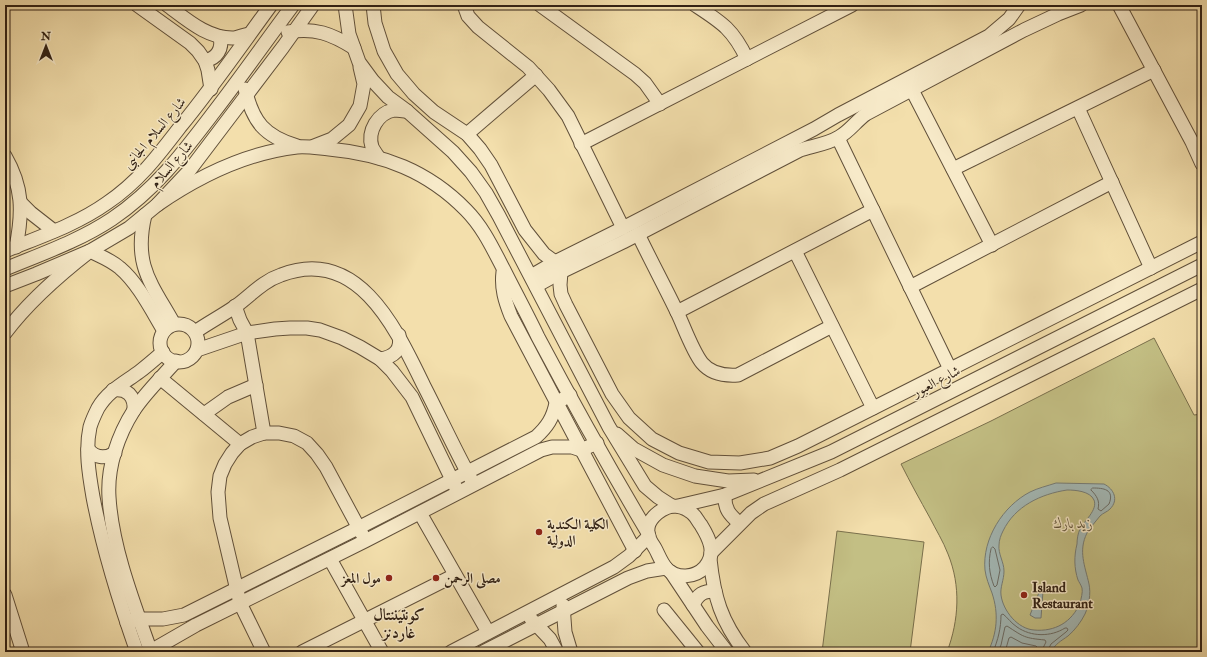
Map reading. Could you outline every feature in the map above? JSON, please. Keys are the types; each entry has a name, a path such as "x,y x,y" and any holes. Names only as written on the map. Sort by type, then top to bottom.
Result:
{"street":[{"path":"137,5 190,43 198,51 205,61 211,89"},
{"path":"167,5 205,31 220,37 234,38 249,34"},
{"name":"شارع السلام الجانبى","path":"11,249 90,214 107,203 136,180 150,166 211,89 271,5"},
{"name":"شارع السلام","path":"6,265 76,238 111,219 133,204 153,186 188,146 242,76 292,5"},
{"name":"شارع السلام","path":"5,286 90,251 112,239 156,205 189,171 313,5"},
{"path":"156,205 200,178 223,167 272,151 304,147 332,139 349,125 360,106 364,84 359,62 349,34 345,5"},
{"path":"373,5 375,23 384,51 397,74 414,94 434,112 467,134 480,149 491,165 525,230 544,254 558,267 561,294 612,394 630,418 652,439 679,453 709,462 740,463 770,458 798,446 1202,242"},
{"path":"464,5 468,16 478,26 536,74 568,116 621,234"},
{"path":"540,5 635,74 645,83 660,104"},
{"path":"695,5 720,22 731,32 747,58"},
{"path":"581,144 852,5"},
{"path":"533,281 621,234 639,229 800,150 830,142 843,135 859,119 1024,30 1056,9 1081,5"},
{"path":"1119,5 1154,70 1197,140 1202,164"},
{"path":"1018,6 1016,16 1017,20 1024,30"},
{"path":"639,229 838,115 989,36 1009,19 1018,6"},
{"path":"271,35 310,30 326,33 341,39 354,48"},
{"path":"205,61 215,57 219,53 221,48 220,37"},
{"path":"359,62 373,81 388,97 407,111 454,152 486,193 608,427 645,486 658,497 694,514 710,541 710,556 715,591 722,614 733,636 745,652"},
{"path":"953,169 1154,70"},
{"path":"467,134 536,74"},
{"path":"242,76 246,94 255,118 263,129 272,137 304,147 356,153 379,158 412,170 442,187 467,211 488,238 543,346 663,563 727,652"},
{"path":"912,90 992,244"},
{"path":"1078,108 1151,268"},
{"path":"379,158 372,148 371,135 374,123 383,114 395,110 407,111"},
{"path":"838,115 842,120 843,135 873,210 950,369"},
{"path":"814,129 821,144"},
{"path":"5,156 16,177 21,203 20,225 11,249"},
{"path":"910,287 1112,182"},
{"path":"21,203 54,231"},
{"path":"677,312 873,210"},
{"path":"145,215 141,240 143,265 169,327"},
{"path":"70,224 76,238"},
{"path":"639,229 695,352 702,363 712,371 725,376 738,375 832,326"},
{"path":"5,333 21,313 48,285 90,251 112,262 127,274 169,327"},
{"path":"795,251 873,408"},
{"name":"شارع العبور","path":"675,506 725,495 838,448 1202,265"},
{"path":"195,332 235,306 267,281 280,275 302,270 325,270 351,281 364,290 399,335 474,485"},
{"path":"504,270 502,280 503,291 511,316 635,551"},
{"path":"483,652 637,574 651,570 669,570 682,576 694,575 704,568 710,556 739,524 764,504 840,470 1202,289"},
{"path":"235,306 247,333 264,433"},
{"path":"186,324 195,332 198,338 197,350 188,359 182,362 176,361 168,358 162,352 160,347 161,336 169,327 186,324"},
{"path":"197,350 247,333 275,328 307,328 320,330 342,338 360,347 380,359 392,371 412,397 459,493"},
{"path":"380,359 387,358 398,349 400,342 399,335"},
{"path":"543,346 561,335"},
{"path":"162,352 113,390 105,398 99,406 90,427 88,449 88,466 91,486 102,538 116,590 150,652 196,625 330,559 542,450 552,447 572,447 581,450 597,443"},
{"path":"138,652 111,517 109,483 115,453 134,410 176,361"},
{"path":"160,378 240,444"},
{"path":"204,414 228,397 256,385"},
{"path":"113,390 125,390 130,394 135,404 134,410"},
{"path":"133,622 163,620 184,615 536,437 545,429 550,421 556,403 570,395"},
{"path":"608,427 634,449 663,465 695,476 728,481 761,480"},
{"path":"264,652 240,603 220,518 218,492 220,476 225,464 240,444 252,437 264,433 279,433 294,436 307,443 326,467 365,541"},
{"path":"88,449 91,453 100,457 110,456 115,453"},
{"path":"725,495 724,503 727,510 739,524"},
{"path":"451,652 614,567 635,551 648,535 650,523 656,514 661,510 675,506"},
{"path":"420,513 488,632"},
{"path":"330,559 382,652"},
{"path":"302,652 455,575"},
{"path":"693,604 701,593 715,591"},
{"path":"561,594 564,611 565,632 571,652"},
{"path":"5,595 23,652"},
{"path":"664,610 698,652"},
{"path":"525,613 550,639 557,652"}],"green space":[{"name":"زيد بارك","path":"1154,338 1194,415 1202,414 1202,652 947,652 956,615 957,591 955,578 942,540 901,464 991,421"},
{"path":"837,531 924,542 910,652 822,652"}],"water":[{"path":"1056,483 1104,484 1113,492 1115,498 1113,506 1100,516 1088,531 1084,540 1083,558 1090,592 1085,614 1075,629 1056,645 1051,652 988,652 996,623 996,608 985,570 985,558 991,535 1003,515 1020,498 1030,492","holes":["1067,490 1086,493 1092,497 1095,504 1094,508 1080,529 1077,538 1075,562 1077,576 1082,590 1082,596 1077,610 1062,624 1049,629 1028,629 1017,623 1012,618 1002,601 1001,592 1004,571 999,548 1000,538 1008,522 1022,508 1038,498"]},
{"path":"1040,590 1043,591 1041,618 1035,618 1030,615"}],"place":[{"name":"الكلية الكندية الدولية","path":"539,532"},
{"name":"مول المعز","path":"389,578"},
{"name":"مصلى الرحمن","path":"436,578"},
{"name":"Island Restaurant","path":"1024,595"}],"district":[{"name":"كونتيننتال غاردنز","path":"399,623"}]}
